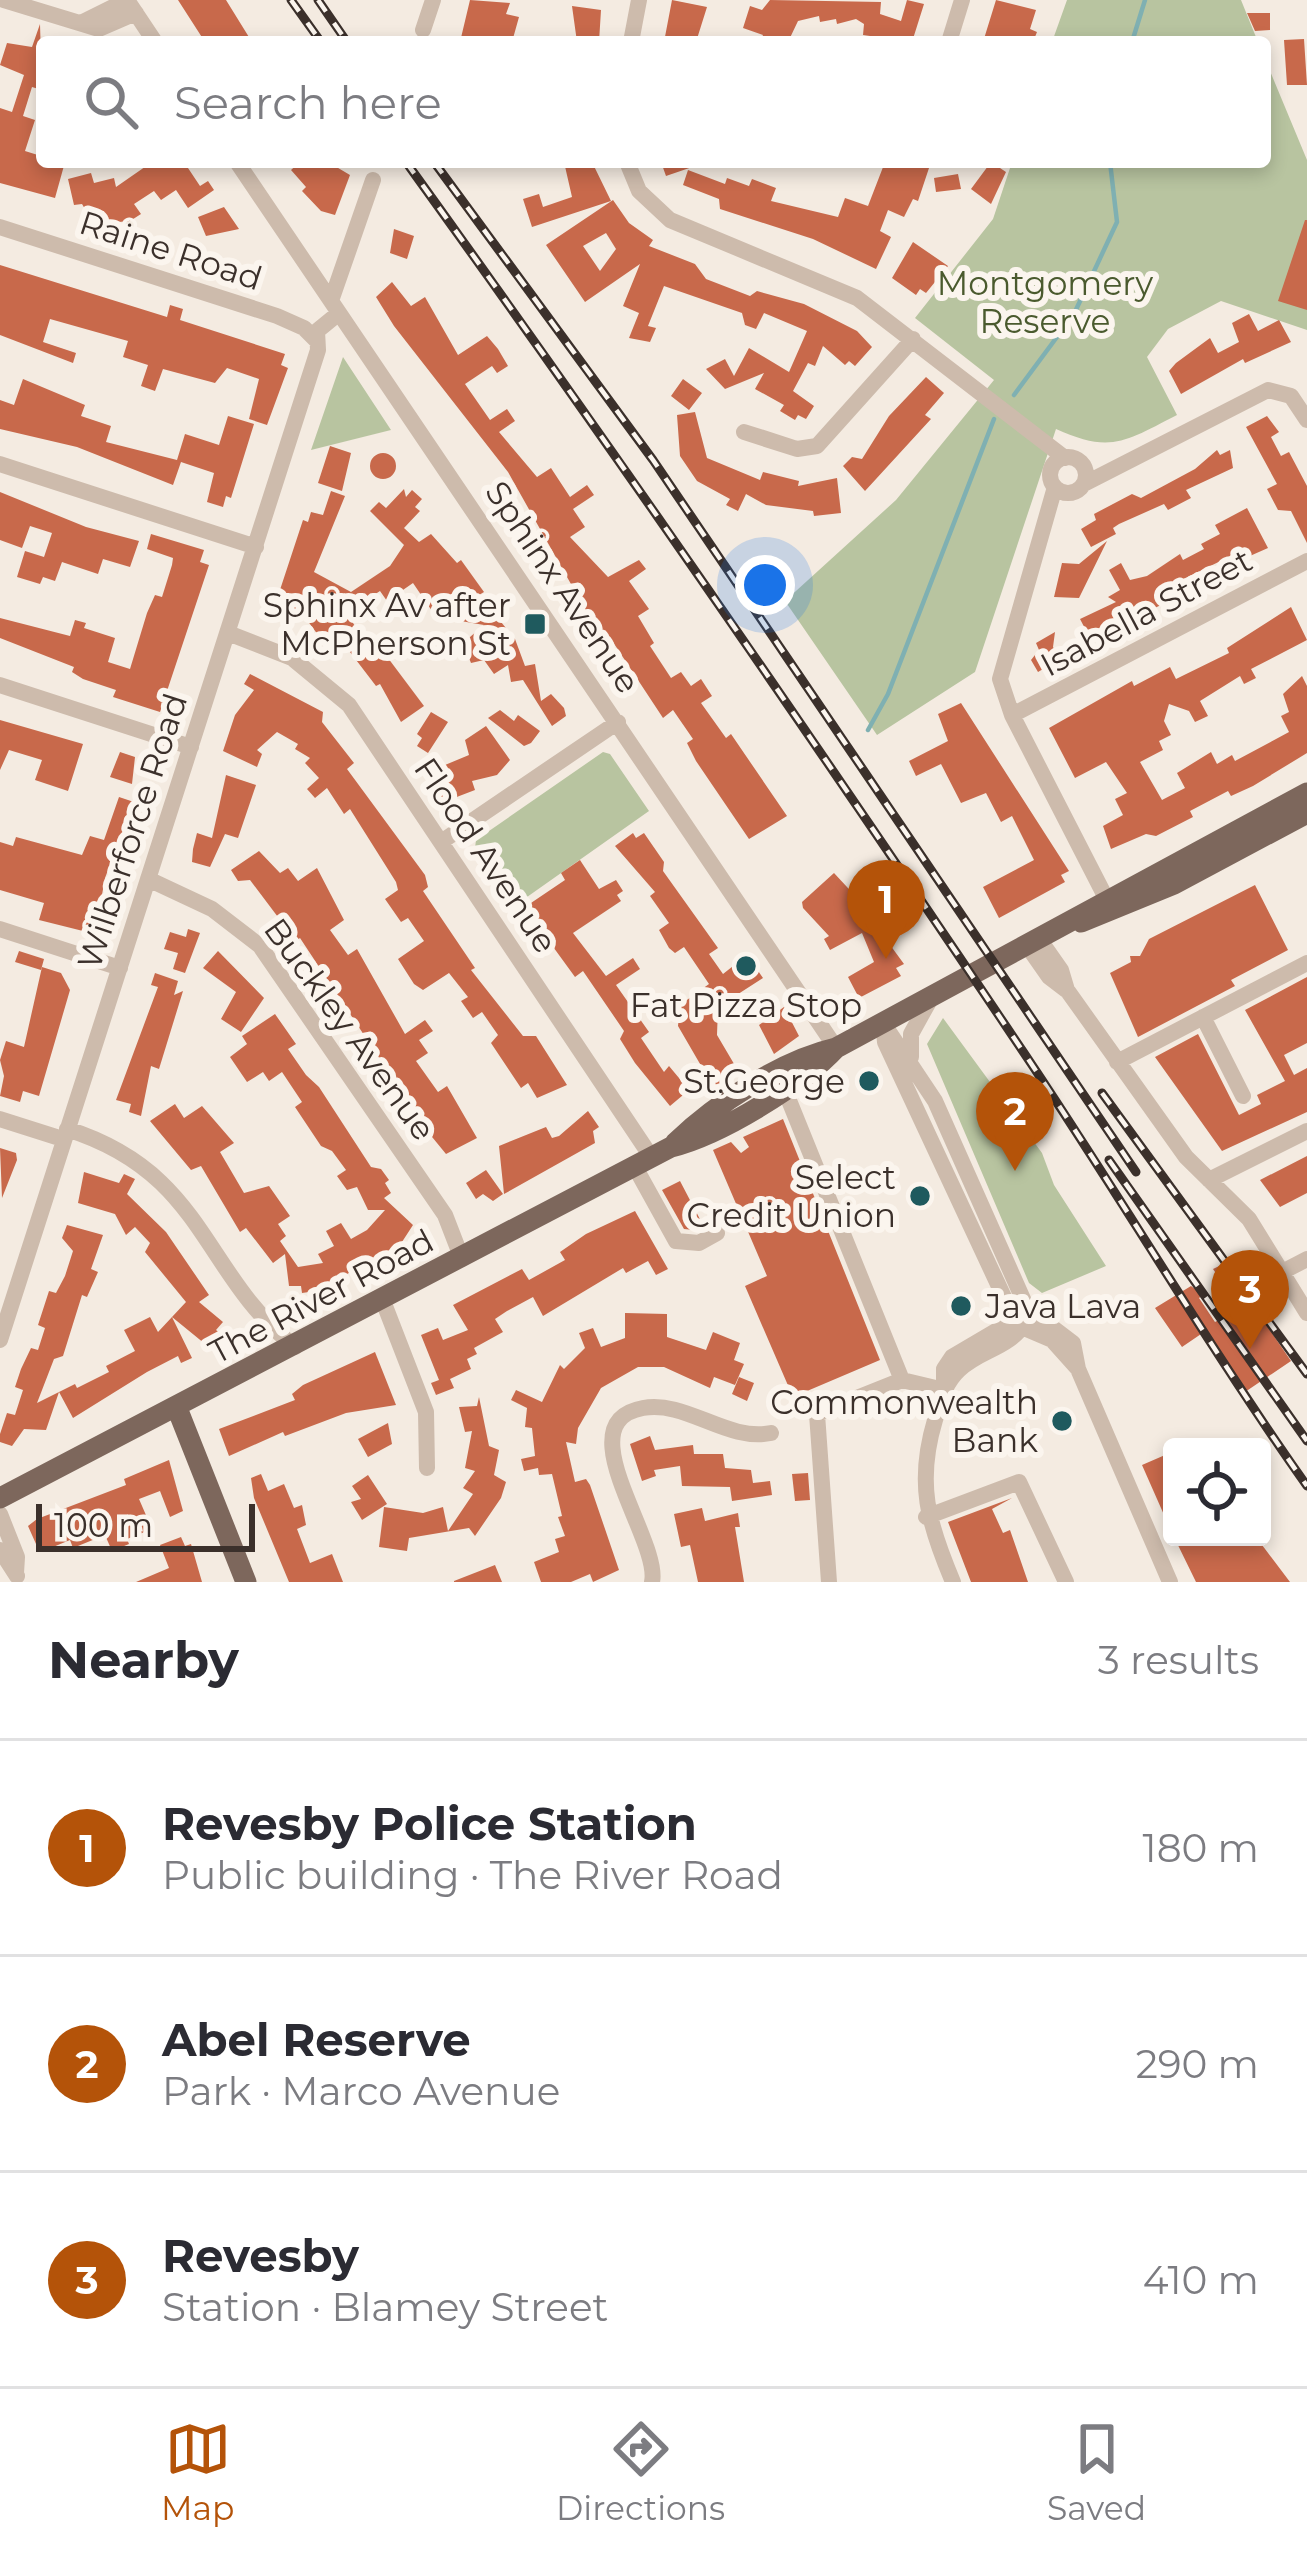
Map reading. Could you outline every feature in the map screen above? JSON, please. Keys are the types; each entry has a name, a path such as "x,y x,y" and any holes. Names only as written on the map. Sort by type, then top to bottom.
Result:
{"main road":[{"name":"The River Road","path":"653,1157 742,1094 1073,923 1106,898 1302,813"},
{"name":"The River Road","path":"1073,923 1099,918 1174,884 1302,813"},
{"name":"The River Road","path":"0,1498 653,1157 699,1140 819,1067 836,1048"},
{"path":"177,1408 246,1582"}],"street":[{"path":"4,0 81,23 131,7 151,36"},
{"path":"424,30 433,0"},
{"path":"632,36 639,0"},
{"path":"951,36 962,0"},
{"name":"Sphinx Avenue","path":"241,168 836,1048"},
{"path":"630,168 639,190 670,220 839,288 914,339 1086,471 1081,487 1039,541"},
{"name":"Wilberforce Road","path":"2,1327 256,547 318,328 340,314 373,180"},
{"name":"Raine Road","path":"0,226 277,316 304,328 317,341"},
{"path":"744,432 797,449 817,446 914,339"},
{"path":"1022,424 1065,493 1261,393 1281,390 1307,420"},
{"path":"1071,459 1132,460"},
{"path":"1071,459 1053,480 1001,667 1002,692 1106,898"},
{"path":"0,464 256,547"},
{"name":"Isabella Street","path":"1012,715 1307,562"},
{"name":"Flood Avenue","path":"228,633 292,658 336,692 653,1157 676,1241 699,1244 717,1233"},
{"path":"0,685 191,747"},
{"path":"442,842 618,722"},
{"name":"Buckley Avenue","path":"147,884 189,898 228,919 260,946 470,1255"},
{"path":"0,929 120,968"},
{"path":"1034,944 1049,977 1067,990 1209,1180 1249,1219 1307,1313"},
{"path":"1117,1062 1307,963"},
{"path":"911,1059 911,1034 932,997"},
{"path":"1203,1017 1243,1096"},
{"path":"883,1023 911,1059 1022,1320"},
{"path":"883,1023 885,1042 1022,1320 1052,1340 1078,1369 1170,1582"},
{"path":"784,1088 902,1380"},
{"path":"0,1119 111,1151 148,1171 184,1203 257,1309 295,1347"},
{"path":"1209,1180 1307,1131"},
{"path":"1284,1271 1307,1259"},
{"path":"1284,1271 1307,1293"},
{"path":"383,1301 426,1412 427,1468"},
{"path":"257,1309 272,1359"},
{"path":"953,1582 926,1516 923,1466 944,1390 946,1363 1022,1320"},
{"path":"829,1582 817,1414 902,1380 944,1390"},
{"path":"652,1582 652,1560 610,1450 622,1418 650,1407 753,1435 771,1432"},
{"path":"926,1516 1018,1482 1066,1582"},
{"path":"0,1514 16,1557 18,1578"},
{"path":"0,1550 18,1578"}],"green space":[{"path":"1067,0 1241,0 1256,36 1054,36"},
{"name":"Montgomery Reserve","path":"1271,73 1307,160 1307,330 1221,301 1168,329 1147,357 1177,415 1118,441 1091,441 1056,429 975,672 877,735 785,601 896,500 994,380 915,318 993,219 1010,168 1271,168"},
{"path":"343,357 391,430 311,450"},
{"path":"603,752 610,754 649,811 510,909 474,856 476,840"},
{"path":"943,1018 1042,1153 1054,1185 1106,1266 1042,1293 1029,1283 927,1044"}],"building":[{"path":"178,0 226,0 248,36 201,36"},
{"path":"470,0 510,3 506,14 519,17 514,36 461,36"},
{"path":"672,0 707,7 698,36 665,36"},
{"path":"770,0 881,2 880,14 901,21 907,0 924,4 914,36 863,35 864,24 856,19 837,24 836,19 820,22 819,16 798,21 791,36 763,36 743,28 750,6 762,10"},
{"path":"996,0 1036,10 1030,29 1037,32 1035,36 985,36"},
{"path":"572,6 601,10 599,36 576,36"},
{"path":"1247,13 1270,13 1270,30 1255,31"},
{"path":"40,24 36,88 32,87 23,116 35,120 25,151 36,154 36,168 63,168 55,198 0,183 0,108 12,112 24,75 0,65 7,43 32,47"},
{"path":"1304,39 1307,85 1287,85 1284,40"},
{"path":"143,168 188,168 200,186 208,181 214,190 188,208 176,190 161,200 154,191 134,204 141,214 130,221 107,223 104,211 88,214 82,204 74,205 68,179 91,173 94,183 114,178 116,187"},
{"path":"338,168 350,175 335,215 321,211 291,170"},
{"path":"565,168 595,168 611,201 532,227 523,199 539,194 543,207 572,197"},
{"path":"663,168 689,168 666,176"},
{"path":"883,168 929,168 918,201 913,199 904,217 888,210 880,231 891,237 876,269 813,239 720,209 719,199 683,185 688,170 725,184 727,178 749,186 752,179 776,188 771,201 838,217 845,198 868,206"},
{"path":"987,168 1006,172 991,204 971,189"},
{"path":"958,174 961,189 936,192 934,178"},
{"path":"613,200 629,223 653,240 649,246 695,264 706,279 750,296 757,291 804,304 857,331 872,347 855,366 849,361 845,365 823,346 815,366 808,363 793,391 814,406 806,419 798,415 795,420 780,411 784,405 755,389 764,373 725,389 706,369 725,359 734,376 749,348 789,372 807,331 764,313 756,329 745,325 742,313 664,286 648,326 656,328 650,342 629,338 639,313 623,306 640,264 585,302 546,245","holes":["606,233 616,249 600,271 583,246"]},
{"path":"224,207 239,229 206,236 198,217"},
{"path":"1307,220 1307,310 1278,301"},
{"path":"394,229 414,236 407,259 390,253"},
{"path":"913,242 948,266 926,293 920,289 916,295 892,278"},
{"path":"0,265 167,317 170,305 183,309 180,320 285,354 281,365 288,368 267,425 249,419 259,379 227,368 215,383 163,369 155,391 141,386 148,365 123,357 128,341 50,319 43,342 76,353 73,363 0,335"},
{"path":"392,282 411,306 425,297 458,355 487,336 498,349 508,366 497,373 492,366 465,384 490,420 507,409 515,421 499,432 537,477 551,468 570,497 587,485 594,495 573,509 585,527 570,537 608,577 639,560 646,569 629,581 649,609 638,616 654,643 650,646 671,678 681,672 691,686 701,679 712,696 701,703 726,738 731,734 787,816 749,839 696,761 687,743 693,739 673,710 663,718 609,636 603,641 508,472 394,326 376,297"},
{"path":"1249,314 1258,331 1279,320 1291,342 1245,363 1243,359 1181,394 1169,371 1210,338 1218,353 1239,342 1232,323"},
{"path":"926,377 944,393 925,415 931,419 865,491 843,466 852,457 862,459 889,416"},
{"path":"23,379 85,405 81,416 111,426 106,442 177,460 185,434 219,445 228,416 254,424 231,498 226,496 223,507 207,502 214,473 181,462 173,485 77,447 0,429 0,400 14,405"},
{"path":"683,379 702,393 689,410 671,396"},
{"path":"695,412 707,458 760,480 763,472 799,481 798,486 837,478 841,513 814,516 813,511 766,505 746,494 738,511 726,505 730,499 697,481 680,456 677,415"},
{"path":"1267,416 1279,432 1271,437 1281,456 1289,452 1307,486 1307,543 1291,511 1278,510 1267,489 1277,484 1246,427"},
{"path":"330,446 351,453 342,491 318,483"},
{"path":"1217,450 1220,455 1230,450 1233,468 1186,490 1191,498 1168,510 1164,504 1119,524 1113,528 1116,534 1091,547 1081,529 1096,520 1094,514 1132,494 1141,498 1195,469"},
{"path":"383,453 396,466 383,479 370,466"},
{"path":"404,489 406,497 412,490 422,499 415,507 420,511 404,528 419,542 431,534 457,563 461,560 484,592 479,595 515,639 525,666 535,664 541,701 551,694 564,708 566,716 552,726 523,680 511,682 508,665 494,674 484,660 471,663 463,643 484,625 455,620 444,603 432,611 413,583 387,601 380,591 354,608 360,617 353,623 374,655 382,650 424,706 401,722 380,684 376,686 337,635 324,643 307,620 283,611 285,606 276,602 303,520 308,522 311,512 323,515 331,491 345,496 314,572 351,592 390,566 404,545 370,511 379,502 386,508"},
{"path":"0,492 86,527 139,541 130,567 103,559 98,574 62,562 55,581 43,577 40,584 17,577 25,551 44,557 52,533 30,526 22,548 0,540"},
{"path":"1247,508 1268,548 1234,563 1231,556 1175,583 1177,587 1157,598 1161,605 1134,618 1131,613 1091,640 1080,619 1116,602 1108,597 1120,590 1109,570 1121,563 1130,580 1147,576 1180,554 1183,560 1220,534 1215,525"},
{"path":"151,534 204,550 200,562 209,565 160,712 113,697 116,690 83,679 72,672 74,667 0,638 0,618 70,636 75,620 86,623 84,628 115,638 108,662 130,669 147,613 155,595 162,597 172,565 173,558 147,549"},
{"path":"1107,541 1079,598 1054,597 1062,563 1079,564"},
{"path":"1291,607 1307,640 1251,669 1256,678 1244,684 1240,676 1200,701 1208,716 1195,722 1189,711 1169,704 1164,721 1171,735 1159,741 1163,750 1140,762 1162,800 1185,788 1177,773 1211,752 1217,764 1232,755 1235,761 1289,732 1281,716 1289,712 1283,694 1302,676 1307,686 1307,753 1253,786 1231,796 1228,791 1190,811 1193,817 1156,836 1146,834 1111,849 1103,826 1123,815 1115,799 1127,793 1106,762 1075,778 1049,728 1132,681 1134,686 1170,667 1176,679 1229,653 1227,648"},
{"path":"1055,632 1053,647 1060,659 1038,672 1031,660 1039,650 1036,643"},
{"path":"250,674 323,712 322,722 354,763 347,769 425,875 428,887 423,891 475,968 471,970 523,1036 536,1036 567,1085 537,1098 528,1083 521,1088 491,1043 498,1035 482,1012 473,1018 461,1001 468,997 449,973 423,990 414,984 398,959 424,941 408,918 401,922 385,899 398,890 396,882 350,809 344,814 327,788 315,798 307,789 319,778 305,763 310,758 295,749 298,744 277,732 257,750 262,754 257,767 223,751 235,715 254,690 244,684"},
{"path":"961,703 1069,871 1061,875 1065,882 999,918 983,887 1034,860 1012,816 1001,822 986,793 961,803 941,764 916,776 909,761 948,741 938,714"},
{"path":"500,710 514,721 518,715 540,731 531,743 524,746 488,718"},
{"path":"431,712 448,722 428,753 417,746 422,738 417,734"},
{"path":"0,720 83,744 68,791 35,780 42,760 9,750 0,770"},
{"path":"486,726 510,760 497,775 472,781 475,790 441,803 433,770 469,755 465,740"},
{"path":"120,752 135,757 132,784 110,777"},
{"path":"226,775 256,785 238,838 225,834 210,867 192,862 197,833 212,838"},
{"path":"119,797 134,802 105,878 95,934 39,920 44,903 0,890 0,842 13,846 16,837 82,855 90,836 104,840"},
{"path":"633,833 636,838 644,833 664,862 663,871 718,948 709,954 723,974 747,955 763,978 718,1007 717,1035 740,1074 714,1088 678,1026 680,1005 709,984 684,947 675,953 669,948 659,930 669,923 650,896 655,892 615,846"},
{"path":"259,851 280,873 288,868 298,881 317,868 344,920 330,930 348,955 357,949 405,1034 425,1020 433,1031 419,1040 428,1053 416,1061 438,1092 447,1086 477,1138 446,1154 428,1132 300,938 296,941 250,880 238,881 231,870"},
{"path":"580,860 599,889 616,880 623,891 617,895 621,901 573,933 606,976 633,958 640,969 616,985 649,1032 641,1038 664,1072 669,1066 689,1090 670,1106 635,1063 620,1039 624,1031 583,971 575,977 551,944 556,941 529,911 528,905 565,880 561,873"},
{"path":"834,873 860,901 853,908 864,928 874,923 904,964 896,968 901,976 859,998 848,977 874,962 862,933 830,950 824,939 829,936 803,908 802,902"},
{"path":"1255,885 1288,950 1231,980 1235,986 1138,1037 1110,973 1131,962 1130,956 1140,956 1149,939"},
{"path":"188,929 200,933 185,973 173,969 178,953 164,949 170,932 186,937"},
{"path":"19,951 44,959 41,970 15,962"},
{"path":"218,951 264,998 241,1032 221,1019 236,992 203,968"},
{"path":"42,967 61,973 70,990 39,1096 23,1091 20,1102 0,1096 4,1076 0,1060 6,1041 24,1047"},
{"path":"155,973 178,981 174,995 183,991 159,1069 151,1066 141,1116 129,1112 131,1104 116,1100 158,987 151,985"},
{"path":"1307,977 1307,1043 1284,1055 1294,1075 1307,1068 1307,1112 1222,1151 1155,1057 1198,1034 1239,1115 1261,1104 1257,1095 1285,1081 1245,1010"},
{"path":"784,1007 799,1036 774,1054 759,1025"},
{"path":"275,1014 296,1044 288,1049 371,1167 381,1169 389,1180 385,1183 391,1193 384,1198 413,1225 400,1245 316,1291 302,1293 301,1286 289,1286 285,1254 273,1263 246,1228 240,1232 201,1166 191,1170 150,1121 175,1104 184,1118 202,1106 234,1143 220,1152 244,1193 269,1186 290,1216 278,1224 286,1236 280,1241 298,1267 323,1263 318,1254 334,1246 326,1231 341,1223 351,1239 367,1230 385,1210 368,1210 357,1187 347,1190 337,1176 346,1170 332,1151 321,1146 295,1107 302,1102 282,1072 269,1081 263,1072 247,1082 230,1057 247,1044 242,1036"},
{"path":"588,1111 599,1127 593,1131 595,1143 504,1194 499,1146 546,1127 552,1138 559,1136"},
{"path":"783,1119 880,1360 793,1397 745,1286 767,1276 713,1150 731,1142 741,1153 749,1147 743,1137"},
{"path":"0,1148 16,1153 17,1160 2,1198"},
{"path":"1307,1156 1307,1193 1280,1207 1260,1180"},
{"path":"486,1170 503,1194 493,1201 483,1194 476,1199 466,1183"},
{"path":"84,1172 119,1183 124,1174 135,1179 127,1194 166,1232 209,1295 199,1302 223,1322 216,1330 222,1335 210,1348 172,1317 186,1302 145,1252 150,1243 135,1227 126,1235 115,1214 78,1203"},
{"path":"680,1181 703,1225 694,1230 684,1229 662,1190"},
{"path":"635,1211 668,1269 656,1275 648,1261 626,1273 623,1268 543,1316 533,1297 507,1311 495,1319 503,1332 474,1348 477,1354 467,1359 471,1369 450,1379 454,1388 436,1395 431,1383 439,1380 421,1335 438,1328 443,1340 468,1330 453,1305 522,1269 529,1280 565,1260 560,1252 586,1234"},
{"path":"67,1225 103,1235 91,1269 98,1272 87,1297 82,1295 63,1356 54,1359 37,1403 59,1392 46,1430 24,1429 12,1446 0,1442 7,1413 15,1415 23,1390 15,1387 21,1369 31,1348 38,1350 45,1328 38,1325 49,1291 56,1293 73,1251 62,1238"},
{"path":"1250,1251 1265,1287 1248,1298 1291,1361 1245,1392 1204,1332 1182,1347 1155,1308 1191,1286 1203,1295 1199,1298 1215,1322 1228,1315 1239,1307 1213,1269"},
{"path":"625,1313 667,1314 667,1337 706,1350 713,1332 740,1343 734,1360 744,1364 735,1385 714,1377 710,1388 664,1367 638,1367 601,1388 578,1428 576,1444 566,1442 575,1482 586,1479 590,1485 619,1570 593,1582 590,1574 571,1582 541,1582 534,1562 559,1552 555,1539 565,1536 558,1517 562,1516 552,1474 539,1475 538,1468 524,1471 521,1459 535,1456 532,1428 525,1427 527,1408 511,1400 516,1390 542,1402 560,1365 564,1369 585,1348 579,1333 593,1328 601,1347 625,1338"},
{"path":"150,1317 158,1332 172,1317 192,1358 181,1363 178,1356 73,1418 59,1392 109,1372 106,1366 135,1351 124,1330"},
{"path":"375,1352 396,1405 346,1413 285,1436 283,1432 229,1456 219,1429 295,1400 292,1394 303,1385"},
{"path":"739,1377 754,1383 747,1401 732,1394"},
{"path":"479,1397 489,1446 499,1450 494,1475 506,1482 501,1498 475,1536 469,1528 409,1538 407,1551 379,1547 384,1507 423,1513 443,1507 448,1531 473,1494 463,1488 475,1471 465,1468 472,1431 465,1432 459,1407 477,1406"},
{"path":"388,1423 392,1444 368,1457 358,1439"},
{"path":"650,1436 655,1450 693,1445 694,1454 723,1454 725,1468 751,1470 753,1483 770,1481 772,1495 732,1501 730,1487 682,1486 680,1466 654,1470 656,1476 642,1481 630,1444"},
{"path":"1163,1456 1163,1513 1142,1465"},
{"path":"169,1460 183,1511 170,1517 160,1491 139,1499 152,1529 127,1539 129,1544 112,1551 105,1535 73,1548 70,1540 41,1552 28,1526 37,1519 126,1485 124,1479"},
{"path":"808,1473 810,1500 795,1501 792,1474"},
{"path":"261,1474 268,1491 284,1484 294,1508 302,1505 306,1525 297,1529 310,1563 332,1554 343,1582 289,1582 254,1498 251,1478"},
{"path":"368,1475 387,1504 362,1520 351,1502 361,1499 352,1486"},
{"path":"1012,1498 992,1509 1003,1533 1010,1530 1028,1582 971,1582 948,1522"},
{"path":"702,1508 705,1521 738,1513 740,1527 735,1527 744,1582 698,1582 690,1545 681,1547 674,1514"},
{"path":"181,1537 185,1546 191,1544 202,1582 136,1582 169,1568 160,1545"},
{"path":"1178,1546 1263,1546 1290,1582 1196,1582"},
{"path":"495,1565 502,1582 454,1582 454,1581"}],"waterway":[{"path":"1134,36 1145,0"},
{"path":"1014,395 1074,314 1117,222 1111,168"},
{"path":"868,730 888,694 994,419"}],"railway":[{"path":"291,0 317,36"},
{"path":"318,0 343,36"},
{"path":"410,168 869,824 1307,1486"},
{"path":"438,168 653,460 1136,1172"},
{"path":"1102,1093 1307,1374"},
{"path":"1109,1160 1307,1441"}],"place":[{"name":"Sphinx Av after McPherson St","path":"535,624"},
{"name":"Revesby Police Station","path":"886,959"},
{"name":"Fat Pizza Stop","path":"746,966"},
{"name":"St.George","path":"869,1081"},
{"name":"Abel Reserve","path":"1015,1171"},
{"name":"Select Credit Union","path":"920,1196"},
{"name":"Java Lava","path":"961,1306"},
{"name":"Revesby","path":"1250,1349"},
{"name":"Commonwealth Bank","path":"1062,1421"}]}
